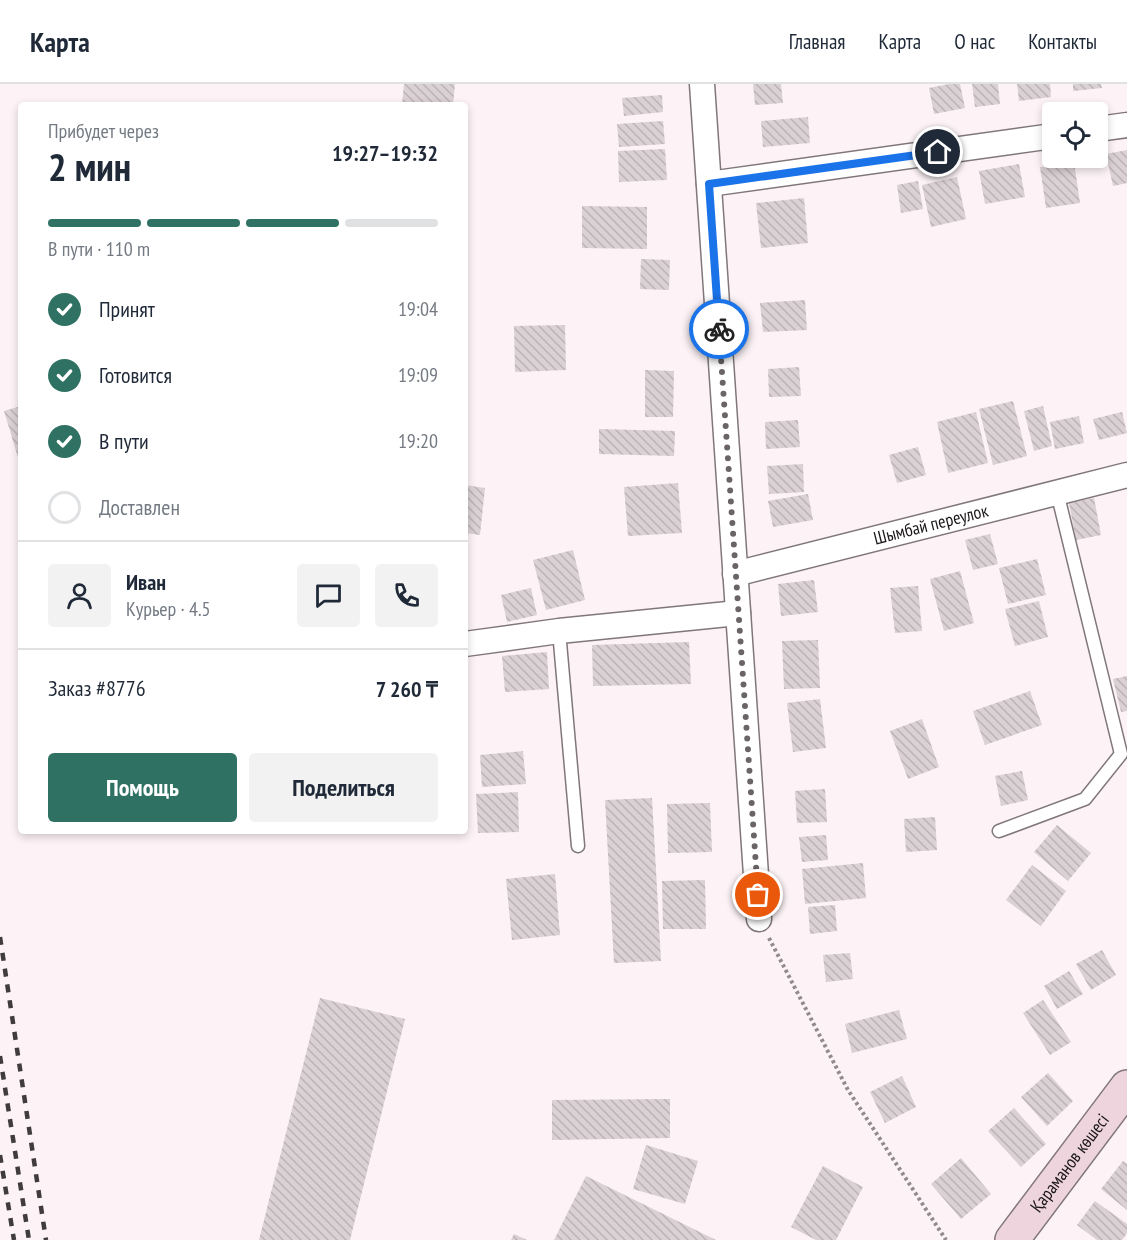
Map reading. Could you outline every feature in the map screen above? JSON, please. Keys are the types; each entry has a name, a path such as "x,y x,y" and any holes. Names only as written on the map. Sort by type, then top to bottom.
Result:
{"main road":[{"name":"Қараманов көшесі","path":"1012,1240 1127,1087"}],"street":[{"path":"702,84 759,919"},
{"path":"1108,128 1127,125"},
{"path":"709,184 1042,138"},
{"name":"Шымбай переулок","path":"735,574 1127,475"},
{"path":"468,644 559,631 738,613"}],"lane":[{"path":"999,831 1085,799 1120,754 1057,492"},
{"path":"559,631 578,846"}],"path":[{"path":"759,919 848,1090 946,1240"}],"building":[{"path":"404,84 455,84 453,102 402,102"},
{"path":"753,84 781,84 783,103 755,105"},
{"path":"960,84 965,108 934,114 929,88"},
{"path":"972,84 998,84 1000,104 975,107"},
{"path":"1017,84 1050,84 1051,97 1019,101"},
{"path":"1073,84 1101,84 1102,88 1073,91"},
{"path":"662,95 663,112 624,116 622,98"},
{"path":"808,117 810,143 763,147 761,121"},
{"path":"663,121 665,144 619,147 617,124"},
{"path":"665,149 667,180 619,182 618,151"},
{"path":"1127,150 1127,183 1113,186 1108,154"},
{"path":"1019,164 1025,197 985,204 979,171"},
{"path":"1040,167 1075,168 1080,203 1046,208"},
{"path":"957,177 966,219 931,227 922,185"},
{"path":"918,181 923,209 901,213 897,185"},
{"path":"804,198 808,243 761,248 756,203"},
{"path":"582,206 647,207 647,249 582,248"},
{"path":"641,259 670,260 669,290 640,289"},
{"path":"805,300 807,330 763,332 760,303"},
{"path":"565,325 566,370 515,372 514,326"},
{"path":"799,367 801,396 769,397 768,369"},
{"path":"645,370 674,371 673,417 645,417"},
{"path":"1013,401 1027,456 993,465 979,409"},
{"path":"1043,406 1052,446 1034,451 1024,411"},
{"path":"18,407 18,457 4,411"},
{"path":"976,412 988,463 948,473 937,422"},
{"path":"1122,412 1127,433 1099,440 1093,419"},
{"path":"1079,416 1084,443 1055,449 1050,422"},
{"path":"798,420 800,447 766,449 765,422"},
{"path":"599,429 675,431 674,456 599,454"},
{"path":"918,447 926,475 897,483 889,455"},
{"path":"803,464 804,492 769,494 767,466"},
{"path":"678,483 682,533 628,536 624,487"},
{"path":"468,485 485,488 480,535 468,533"},
{"path":"808,494 813,520 773,527 768,501"},
{"path":"1094,498 1101,535 1076,540 1069,503"},
{"path":"990,534 998,564 973,570 965,540"},
{"path":"573,550 585,600 546,610 533,560"},
{"path":"1037,559 1046,595 1008,604 999,568"},
{"path":"960,571 974,623 944,631 930,579"},
{"path":"814,580 818,612 781,616 778,584"},
{"path":"918,586 922,631 895,633 890,588"},
{"path":"531,588 537,615 507,622 501,595"},
{"path":"1039,601 1048,637 1015,646 1005,609"},
{"path":"818,640 820,688 784,689 782,641"},
{"path":"689,642 691,684 593,686 592,645"},
{"path":"547,652 549,689 505,692 502,656"},
{"path":"1127,676 1127,711 1121,712 1113,679"},
{"path":"1030,691 1042,725 985,745 973,711"},
{"path":"820,699 826,748 793,752 787,703"},
{"path":"922,719 939,767 908,779 890,731"},
{"path":"523,751 526,784 482,787 480,755"},
{"path":"1022,771 1028,800 1001,806 995,776"},
{"path":"825,789 827,822 797,823 795,791"},
{"path":"518,792 519,832 478,833 476,794"},
{"path":"652,798 661,961 614,963 605,800"},
{"path":"710,803 712,852 668,853 667,804"},
{"path":"935,817 937,850 906,852 904,819"},
{"path":"1057,825 1091,853 1068,881 1034,852"},
{"path":"826,835 828,860 802,862 799,837"},
{"path":"863,863 866,898 805,904 802,869"},
{"path":"1032,865 1066,891 1041,926 1006,900"},
{"path":"555,874 560,935 512,940 506,879"},
{"path":"705,880 706,929 663,929 662,881"},
{"path":"835,905 837,931 810,934 808,907"},
{"path":"1102,950 1116,975 1091,990 1076,964"},
{"path":"850,953 853,979 826,982 823,955"},
{"path":"1069,971 1083,994 1057,1009 1044,986"},
{"path":"320,998 405,1019 350,1240 259,1240"},
{"path":"1043,1000 1071,1042 1050,1055 1023,1013"},
{"path":"899,1010 907,1039 852,1053 845,1024"},
{"path":"1048,1073 1073,1101 1047,1126 1021,1097"},
{"path":"902,1076 916,1107 885,1123 870,1092"},
{"path":"670,1099 670,1138 552,1140 552,1100"},
{"path":"1014,1108 1046,1144 1021,1167 988,1131"},
{"path":"646,1145 698,1161 685,1204 633,1189"},
{"path":"961,1158 991,1194 961,1219 931,1184"},
{"path":"1123,1161 1127,1164 1127,1210 1101,1189"},
{"path":"823,1166 863,1187 836,1240 816,1240 791,1227"},
{"path":"586,1176 716,1240 554,1240"},
{"path":"1095,1201 1127,1224 1127,1233 1122,1240 1097,1240 1077,1225"},
{"path":"514,1234 527,1240 511,1240"}],"railway":[{"path":"0,937 46,1240"},
{"path":"0,1056 29,1240"},
{"path":"0,1155 14,1240"}],"way so far":[{"path":"719,329 758,895"}],"route":[{"path":"719,329 709,184 938,152"}]}
